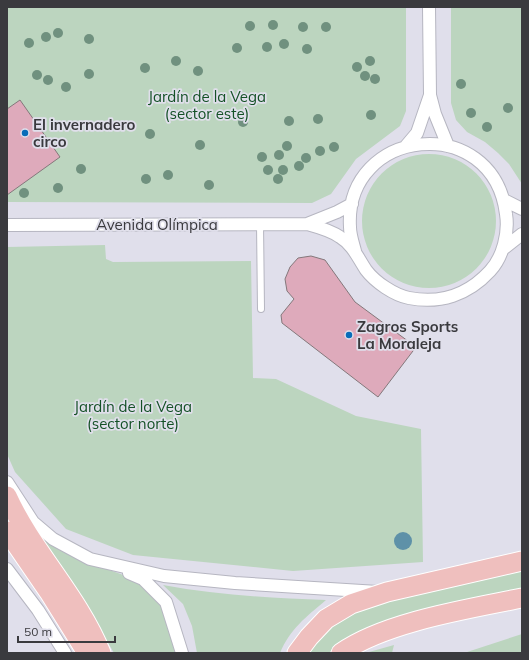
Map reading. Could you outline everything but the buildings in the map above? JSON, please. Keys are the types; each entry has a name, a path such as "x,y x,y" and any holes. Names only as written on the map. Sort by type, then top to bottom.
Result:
{"main road":[{"path":"7,496 16,516 91,629 101,653"},
{"path":"7,531 49,592 87,653"},
{"path":"297,653 309,637 326,619 352,604 388,592 522,561"},
{"path":"341,653 351,646 386,632 434,616 522,598"}],"street":[{"path":"429,7 430,95 435,114 448,146"},
{"path":"406,146 417,133 430,95"},
{"path":"427,143 448,146 468,154 484,166 497,183 504,200 508,225 503,249 491,270 474,286 453,297 430,301 406,297 385,287 367,271 355,251 350,228 352,204 358,186 369,170 383,157 406,146 427,143"},
{"path":"504,200 522,210"},
{"name":"Avenida Olímpica","path":"307,224 337,212 352,204"},
{"name":"Avenida Olímpica","path":"7,225 307,224 324,229 341,237 355,251"},
{"path":"503,249 522,234"},
{"path":"7,482 33,522 53,539 90,559 164,576 235,583 388,592"},
{"path":"104,562 142,579 166,602 182,653"},
{"path":"7,569 38,610 65,653"}],"lane":[{"path":"260,224 260,309"}],"green space":[{"name":"Jardín de la Vega (sector este)","path":"7,7 406,7 406,111 400,126 356,159 331,194 312,203 7,202"},
{"path":"451,7 522,7 522,184 509,164 498,153 485,142 467,132 456,120 451,103"},
{"path":"436,154 461,162 472,169 481,178 491,195 495,208 495,234 491,247 481,264 472,273 455,283 442,287 422,288 397,280 386,273 377,264 367,247 363,234 362,214 370,189 377,178 386,169 403,159 416,155"},
{"name":"Jardín de la Vega (sector norte)","path":"105,245 106,259 113,262 251,261 253,378 276,379 356,416 421,429 423,562 293,571 133,555 66,529 15,472 7,454 7,247"},
{"path":"27,522 46,539 71,556 126,576 143,587 164,608 175,653 114,653 97,624"},
{"path":"522,566 522,592 351,640 328,653 306,653 325,630 341,619 369,606"},
{"path":"163,585 244,596 326,600 305,618 294,630 280,653 197,653 192,626 183,604"},
{"path":"522,634 522,653 464,653"},
{"path":"394,645 392,653 367,653 369,652"}],"water":[{"path":"399,532 407,532 412,537 410,548 407,550 399,550 394,545 394,537"}],"place":[{"name":"El invernadero circo","path":"25,133"},
{"name":"Zagros Sports La Moraleja","path":"349,335"}]}
